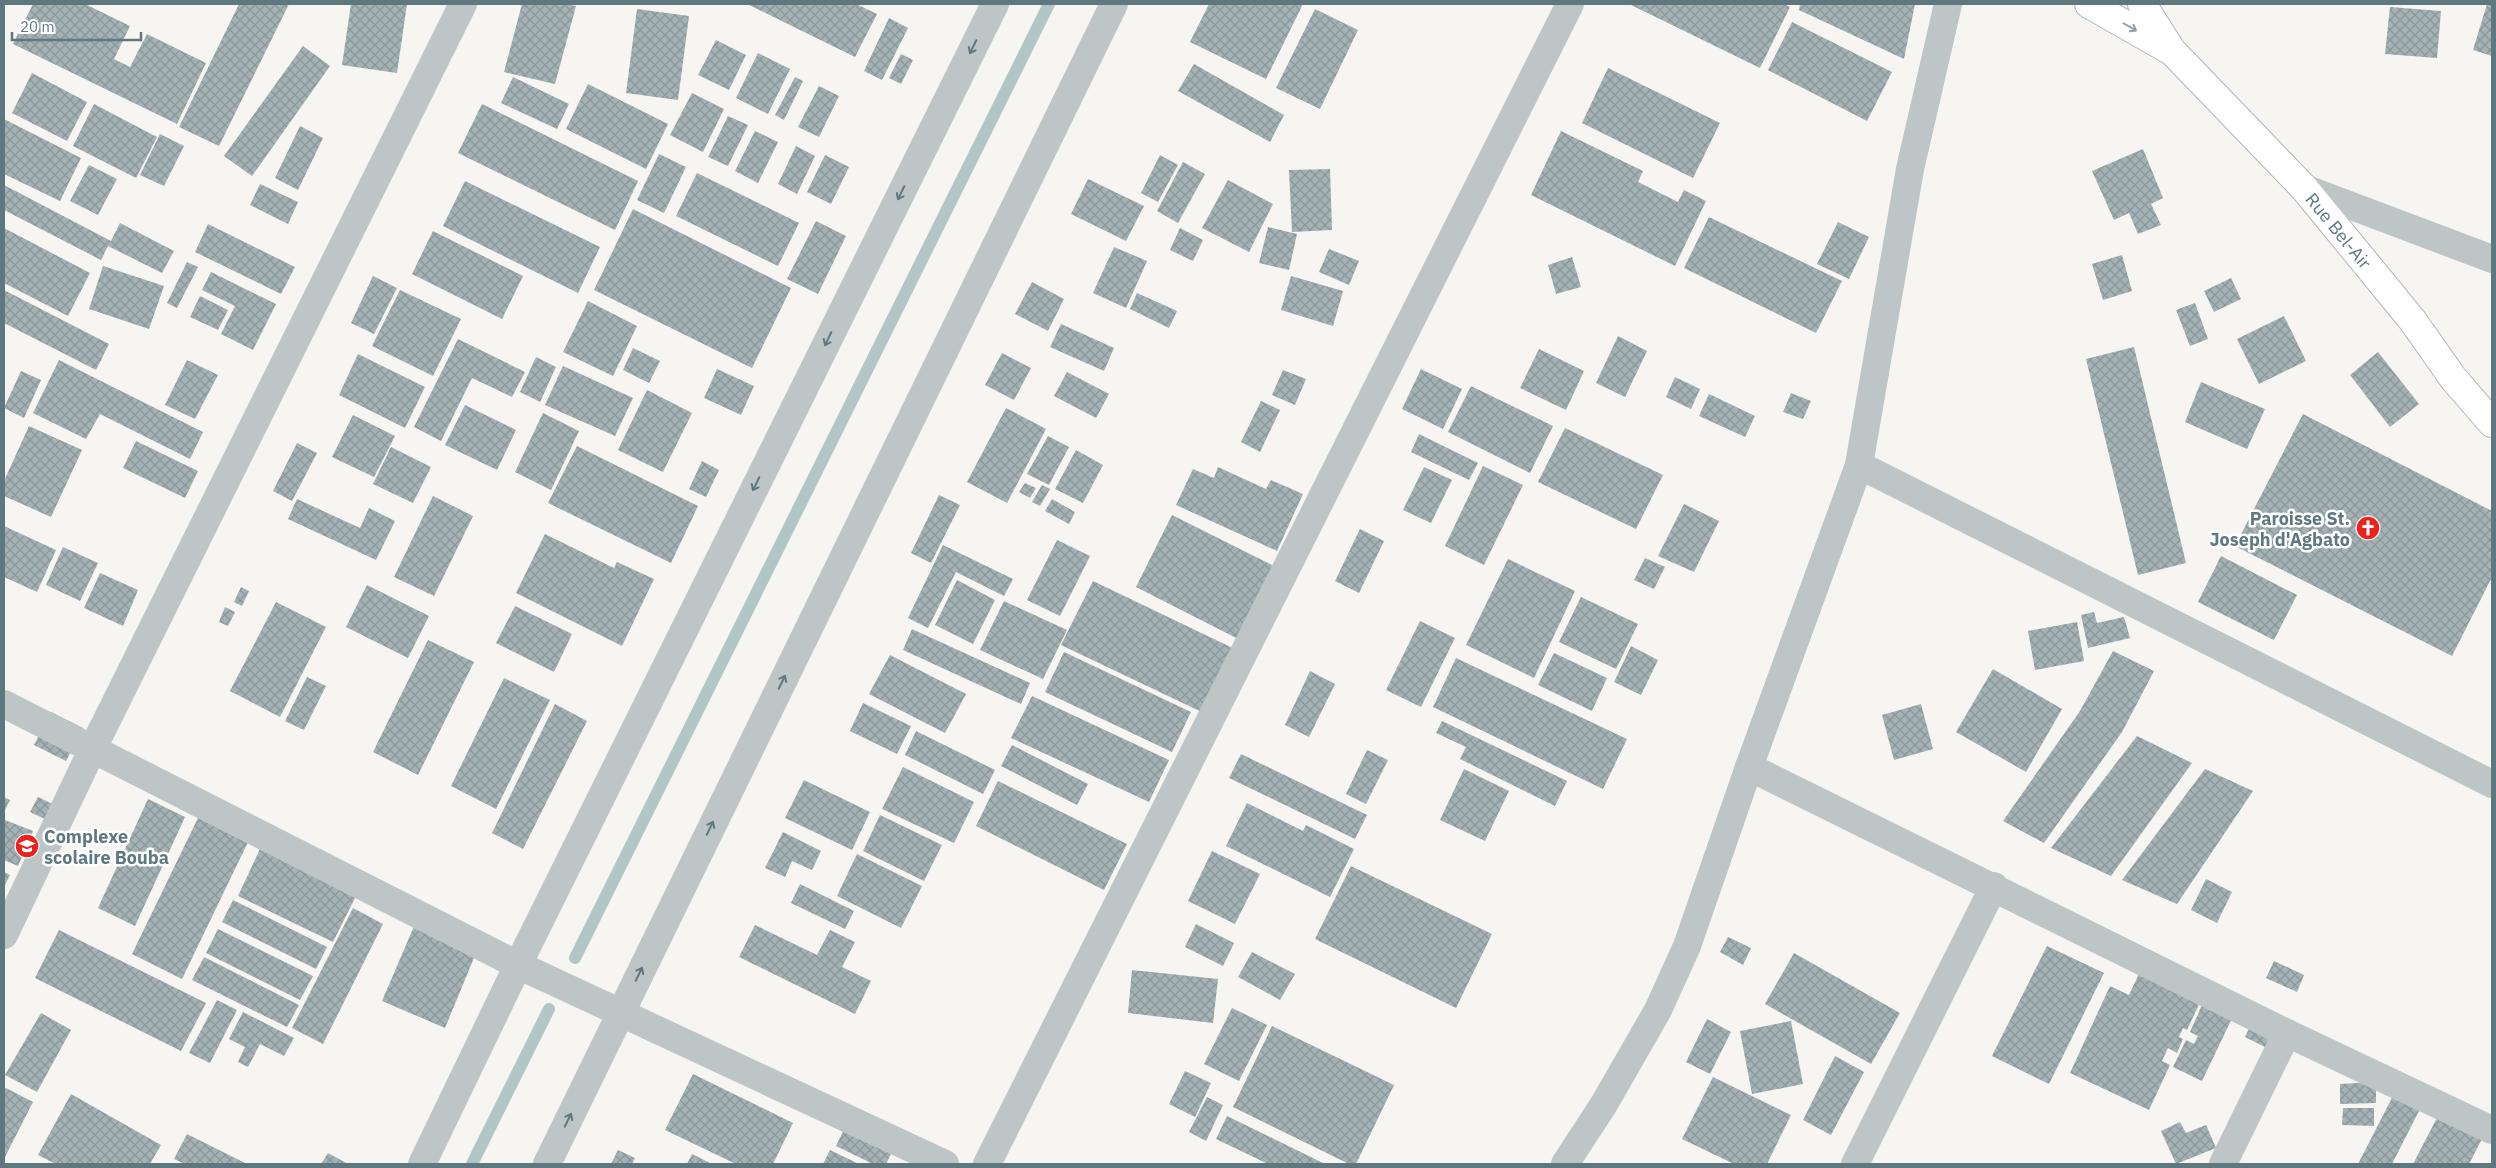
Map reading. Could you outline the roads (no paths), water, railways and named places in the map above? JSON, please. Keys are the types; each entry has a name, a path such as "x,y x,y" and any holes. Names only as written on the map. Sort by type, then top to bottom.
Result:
{"main road":[{"name":"Rue Bel-Air","path":"2089,4 2172,51"},
{"name":"Rue Bel-Air","path":"2142,4 2172,51 2304,188 2413,321 2452,378 2492,423"}],"street":[{"path":"4,935 93,748 463,4"},
{"path":"422,1164 518,965 995,4"},
{"path":"547,1164 1114,4"},
{"path":"987,1164 1570,4"},
{"path":"1566,1164 1604,1104 1658,1010 1687,946 1749,767 1859,465 1910,169 1948,4"},
{"path":"2304,188 2492,259"},
{"path":"1859,465 2492,784"},
{"path":"4,704 518,965 945,1164"},
{"path":"1749,767 1994,886 2287,1033 2492,1130"},
{"path":"1855,1164 1994,886"},
{"path":"2223,1164 2287,1033"}],"waterway":[{"path":"575,958 1049,4"},
{"path":"472,1164 549,1009"}],"place":[{"name":"Paroisse St. Joseph d'Agbato","path":"2368,528"},
{"name":"Complexe scolaire Bouba","path":"27,846"}]}
